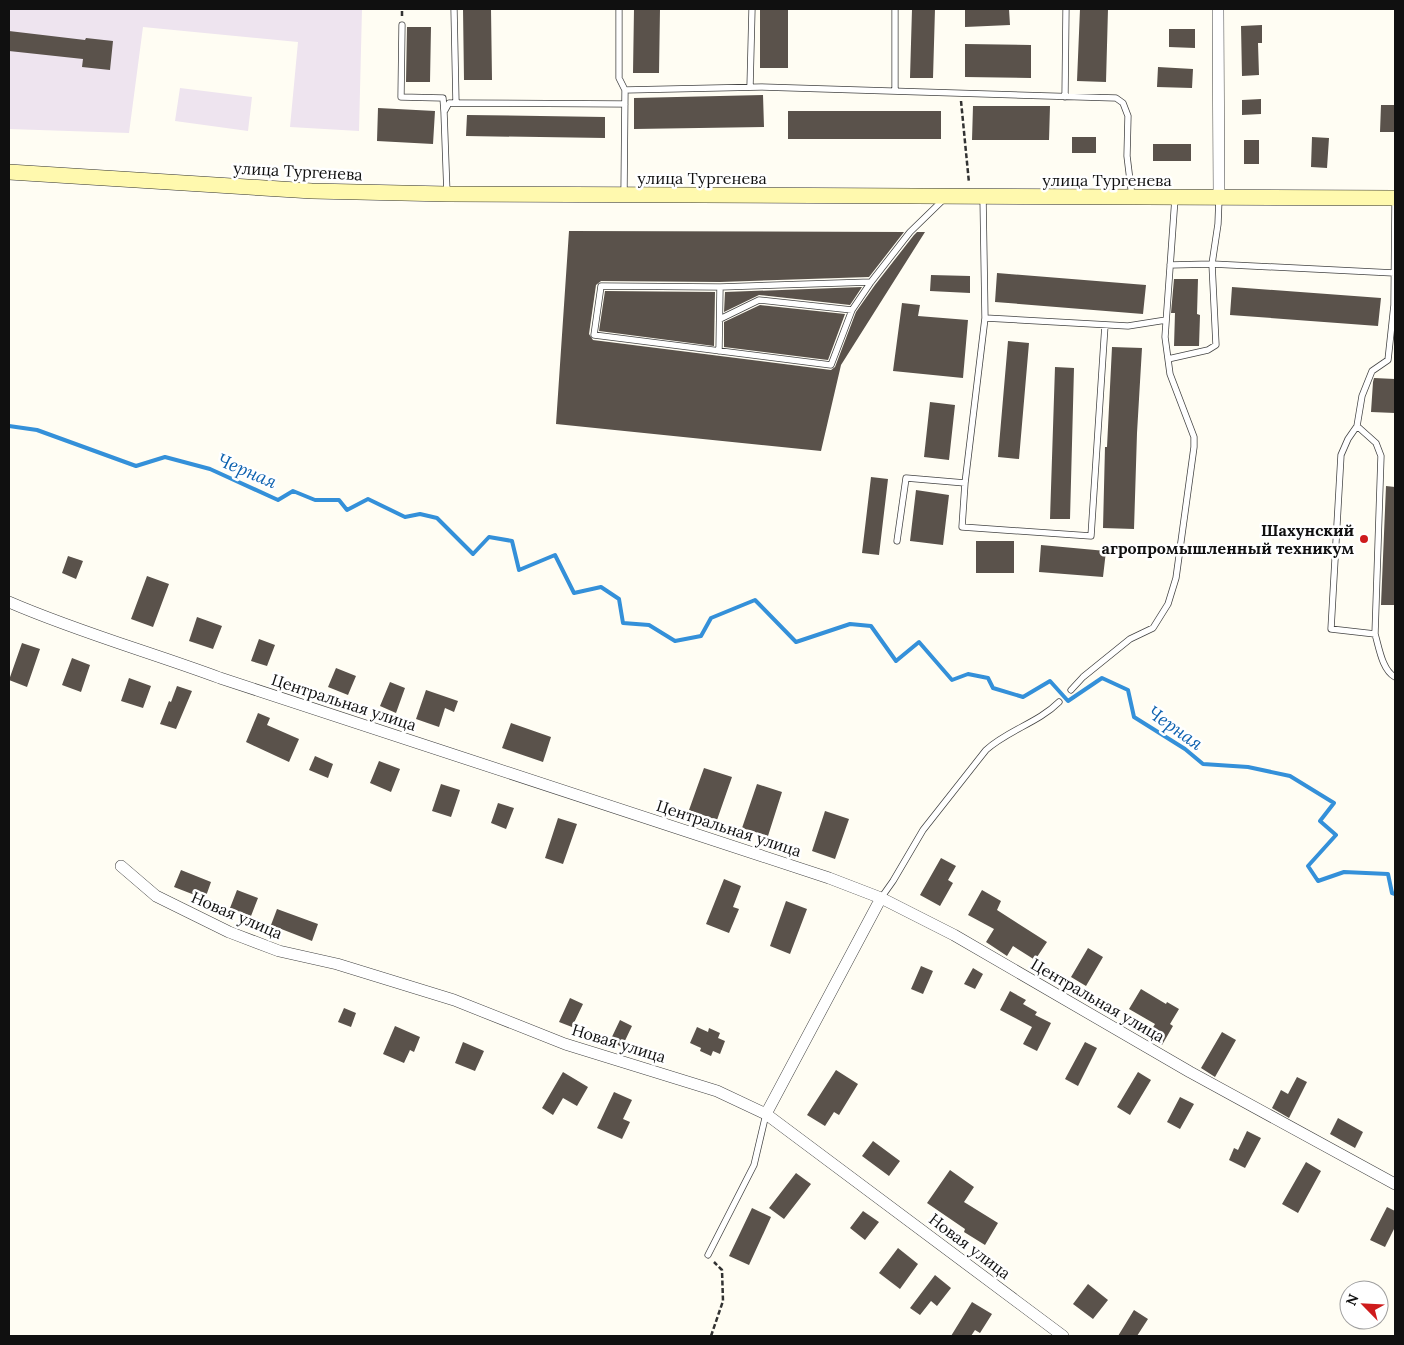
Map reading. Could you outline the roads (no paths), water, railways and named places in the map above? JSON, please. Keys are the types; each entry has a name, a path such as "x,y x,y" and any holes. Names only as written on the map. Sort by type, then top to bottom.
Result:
{"street":[{"path":"1218,9 1219,198"},
{"name":"улица Тургенева","path":"9,172 312,191 447,194 1395,198"},
{"name":"Центральная улица","path":"9,602 114,643 163,657 220,678 829,878 881,898 954,936 1190,1072 1395,1184"},
{"name":"Новая улица","path":"121,866 156,896 229,932 278,951 337,964 454,1000 565,1044 716,1091 766,1114 1063,1336"},
{"path":"766,1114 881,898"}],"lane":[{"path":"454,9 456,103"},
{"path":"618,9 619,78 625,90 624,195"},
{"path":"750,87 752,9"},
{"path":"894,91 895,9"},
{"path":"1065,97 1066,9"},
{"path":"402,25 401,97 443,98 447,194"},
{"path":"625,90 750,87 1116,98 1123,103 1128,116 1127,156 1132,197"},
{"path":"444,112 449,102 625,104"},
{"path":"871,282 720,287 601,286 594,335 831,365 852,310 871,282 910,232 945,197"},
{"path":"977,197 985,318 965,484 962,527 1091,536 1105,324"},
{"path":"1071,690 1082,677 1130,639 1153,628 1168,604 1176,578 1194,436 1170,374 1165,337 1175,198"},
{"path":"1168,360 1208,350 1216,345 1212,264 1218,224 1219,198"},
{"path":"1375,634 1331,629 1341,455 1348,439 1357,426 1362,396 1372,371 1388,360 1395,305 1395,198"},
{"path":"1170,265 1212,264 1394,273"},
{"path":"719,351 720,287"},
{"path":"720,319 759,300 852,310"},
{"path":"985,318 1128,326 1166,320"},
{"path":"1357,426 1376,442 1382,456 1375,634 1382,656 1391,674 1395,677"},
{"path":"897,541 906,478 965,484"},
{"path":"881,898 894,881 923,830 986,750 997,740 1049,712 1059,702"},
{"path":"708,1255 754,1165 766,1114"}],"waterway":[{"name":"Черная","path":"9,426 37,430 136,466 165,457 210,469 278,500 293,491 315,500 339,500 347,510 368,499 405,517 420,514 437,518 473,554 489,537 512,541 519,570 555,555 574,593 601,587 619,599 623,623 649,625 675,641 701,636 711,618 755,600 796,642 850,624 871,626 896,661 919,642 952,680 968,674 988,678 993,688 1023,697 1050,681 1068,701 1102,678 1128,690 1134,717 1185,749 1203,764 1248,767 1290,776 1334,803 1320,821 1336,835 1308,866 1318,881 1344,872 1388,874 1392,893 1395,894"}],"place":[{"name":"Шахунский агропромышленный техникум","path":"1364,539"}]}
